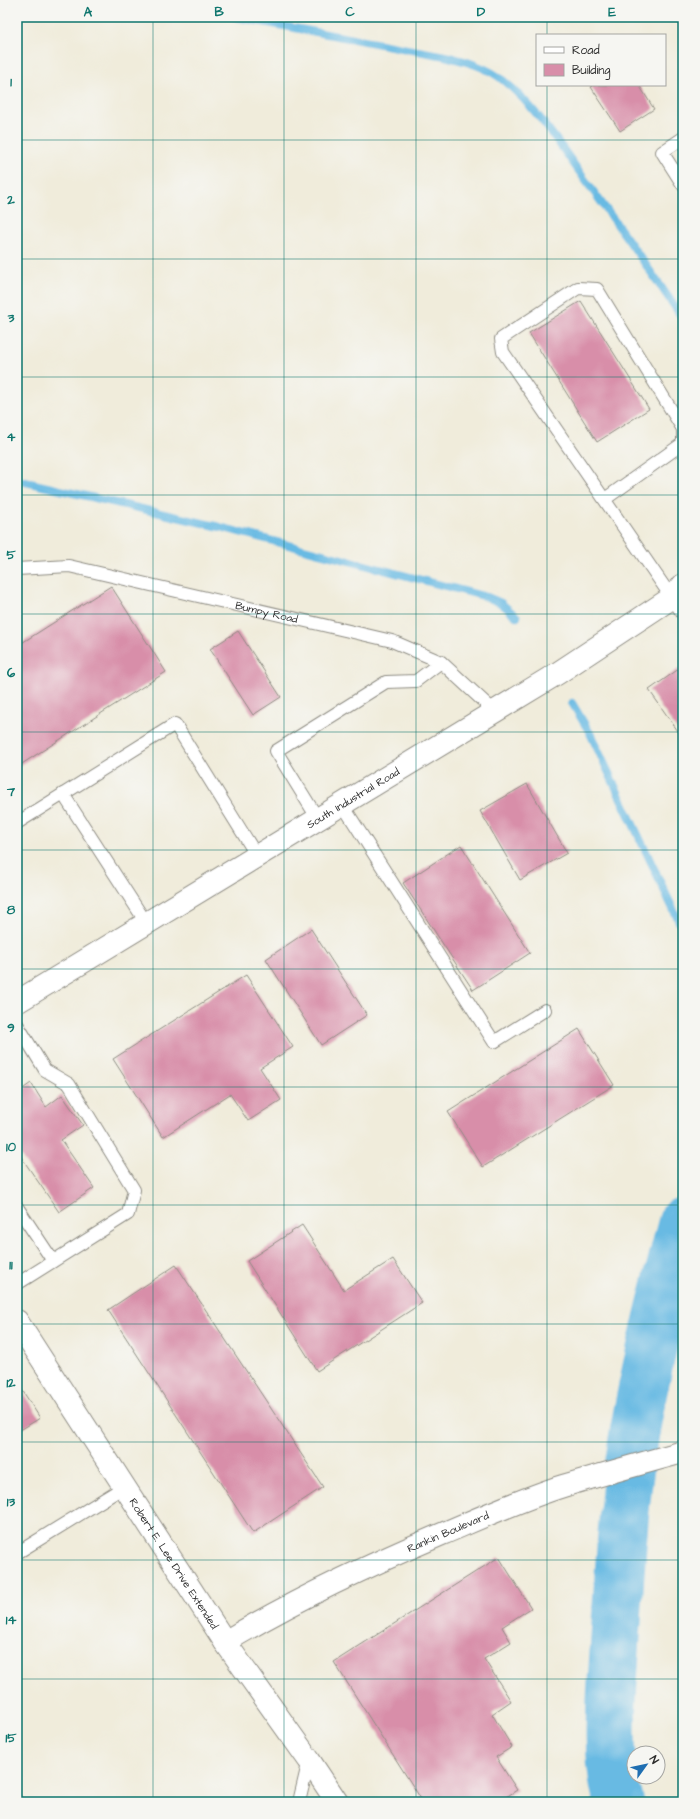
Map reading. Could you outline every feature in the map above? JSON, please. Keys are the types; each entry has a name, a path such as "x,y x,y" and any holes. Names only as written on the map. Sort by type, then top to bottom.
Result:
{"street":[{"name":"South Industrial Road","path":"17,1002 680,598"},
{"name":"Robert E. Lee Drive Extended","path":"17,1321 225,1642 337,1802"},
{"name":"Rankin Boulevard","path":"225,1642 292,1604 400,1552 512,1505 562,1486 683,1452"}],"lane":[{"path":"683,138 662,152 683,185"},
{"path":"605,499 683,445 683,429 597,289 578,288 501,339 503,352 605,499 680,598"},
{"name":"Bumpy Road","path":"17,570 69,566 392,642 441,662 494,712"},
{"path":"318,819 276,751 386,682 416,681 441,662"},
{"path":"17,823 175,724 257,856"},
{"path":"64,794 147,924"},
{"path":"342,804 494,1042 545,1010"},
{"path":"17,1024 45,1070 69,1084 134,1190 128,1214 17,1284"},
{"path":"17,1207 53,1261"},
{"path":"17,1553 124,1487"},
{"path":"299,1802 309,1760"}],"building":[{"path":"640,86 654,109 620,131 591,87"},
{"path":"581,301 649,409 597,442 529,333"},
{"path":"111,586 166,672 17,767 17,646"},
{"path":"238,631 281,697 253,715 210,649"},
{"path":"683,666 683,731 680,734 649,690"},
{"path":"527,784 567,853 520,880 480,811"},
{"path":"461,845 530,953 473,990 403,883"},
{"path":"311,929 367,1015 321,1045 266,959"},
{"path":"246,975 293,1047 260,1068 281,1100 248,1121 230,1094 163,1137 113,1059"},
{"path":"579,1029 614,1085 483,1167 448,1112"},
{"path":"31,1083 46,1107 62,1095 83,1125 61,1140 94,1188 59,1212 17,1151 17,1093"},
{"path":"302,1225 344,1290 393,1259 422,1303 317,1371 247,1261"},
{"path":"176,1265 323,1487 253,1533 108,1310"},
{"path":"17,1382 40,1418 17,1432"},
{"path":"499,1557 531,1608 502,1627 511,1642 484,1659 511,1701 492,1714 512,1747 496,1757 517,1790 506,1797 510,1802 423,1802 334,1662"},
{"path":"17,1790 25,1802 17,1802"}],"waterway":[{"path":"235,17 445,56 476,65 498,76 516,91 537,114 659,283 683,319"},
{"path":"17,480 220,527 487,597 501,603 517,617"},
{"path":"572,703 590,733 683,930"},
{"path":"619,1802 612,1765 612,1683 628,1475 647,1370 683,1222"}]}
